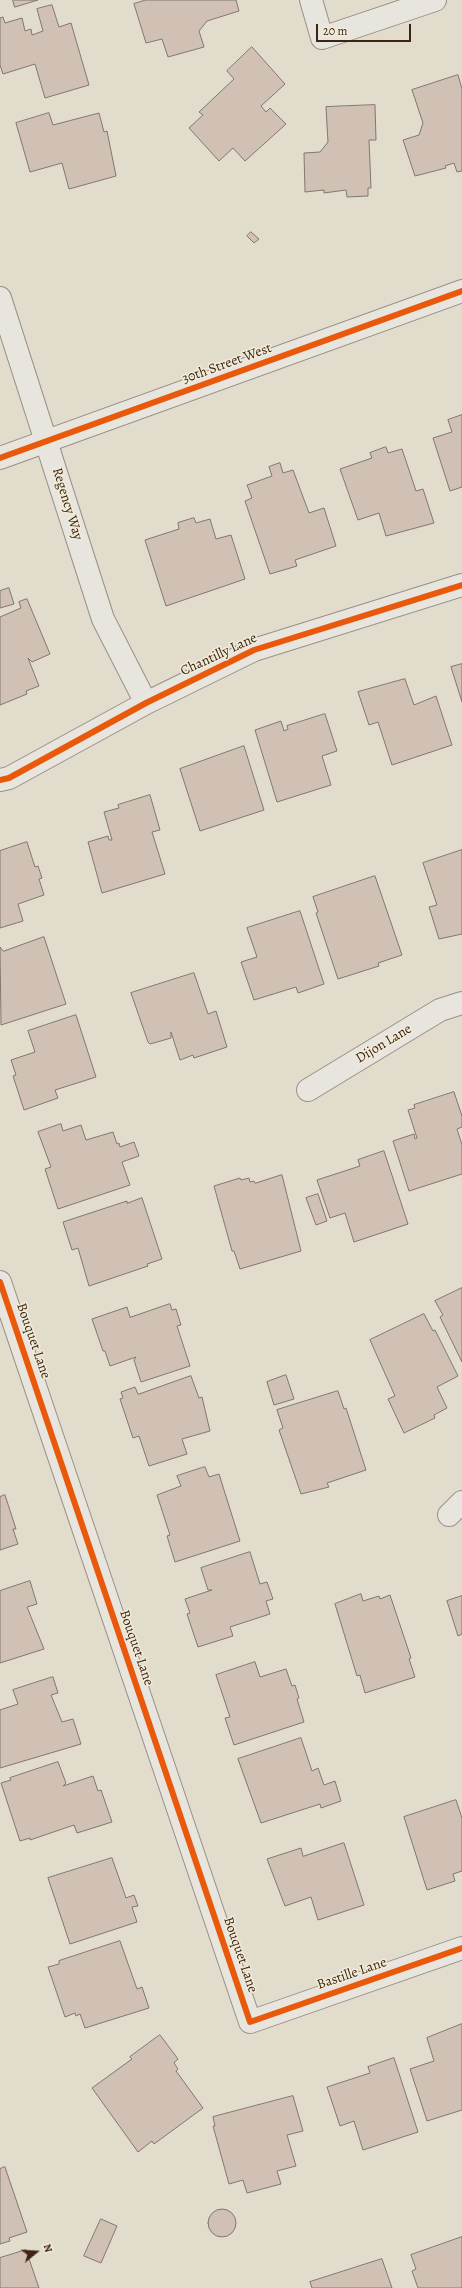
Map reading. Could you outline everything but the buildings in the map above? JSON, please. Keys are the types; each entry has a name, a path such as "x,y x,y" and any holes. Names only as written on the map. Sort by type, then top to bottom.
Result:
{"street":[{"path":"311,0 322,38 435,0"},
{"name":"30th Street West","path":"0,458 48,443 462,291"},
{"name":"Regency Way","path":"0,298 48,443 103,620 146,703"},
{"name":"Chantilly Lane","path":"0,780 9,778 146,703 254,650 462,585"},
{"name":"Dijon Lane","path":"308,1090 440,1010 462,1003"},
{"name":"Bouquet Lane","path":"0,1282 250,2022"},
{"name":"Bastille Lane","path":"250,2022 462,1948"}],"cycle path":[{"path":"0,458 462,291"},
{"path":"0,780 9,778 146,703 254,650 462,585"},
{"path":"0,1282 250,2022 462,1948"}]}
